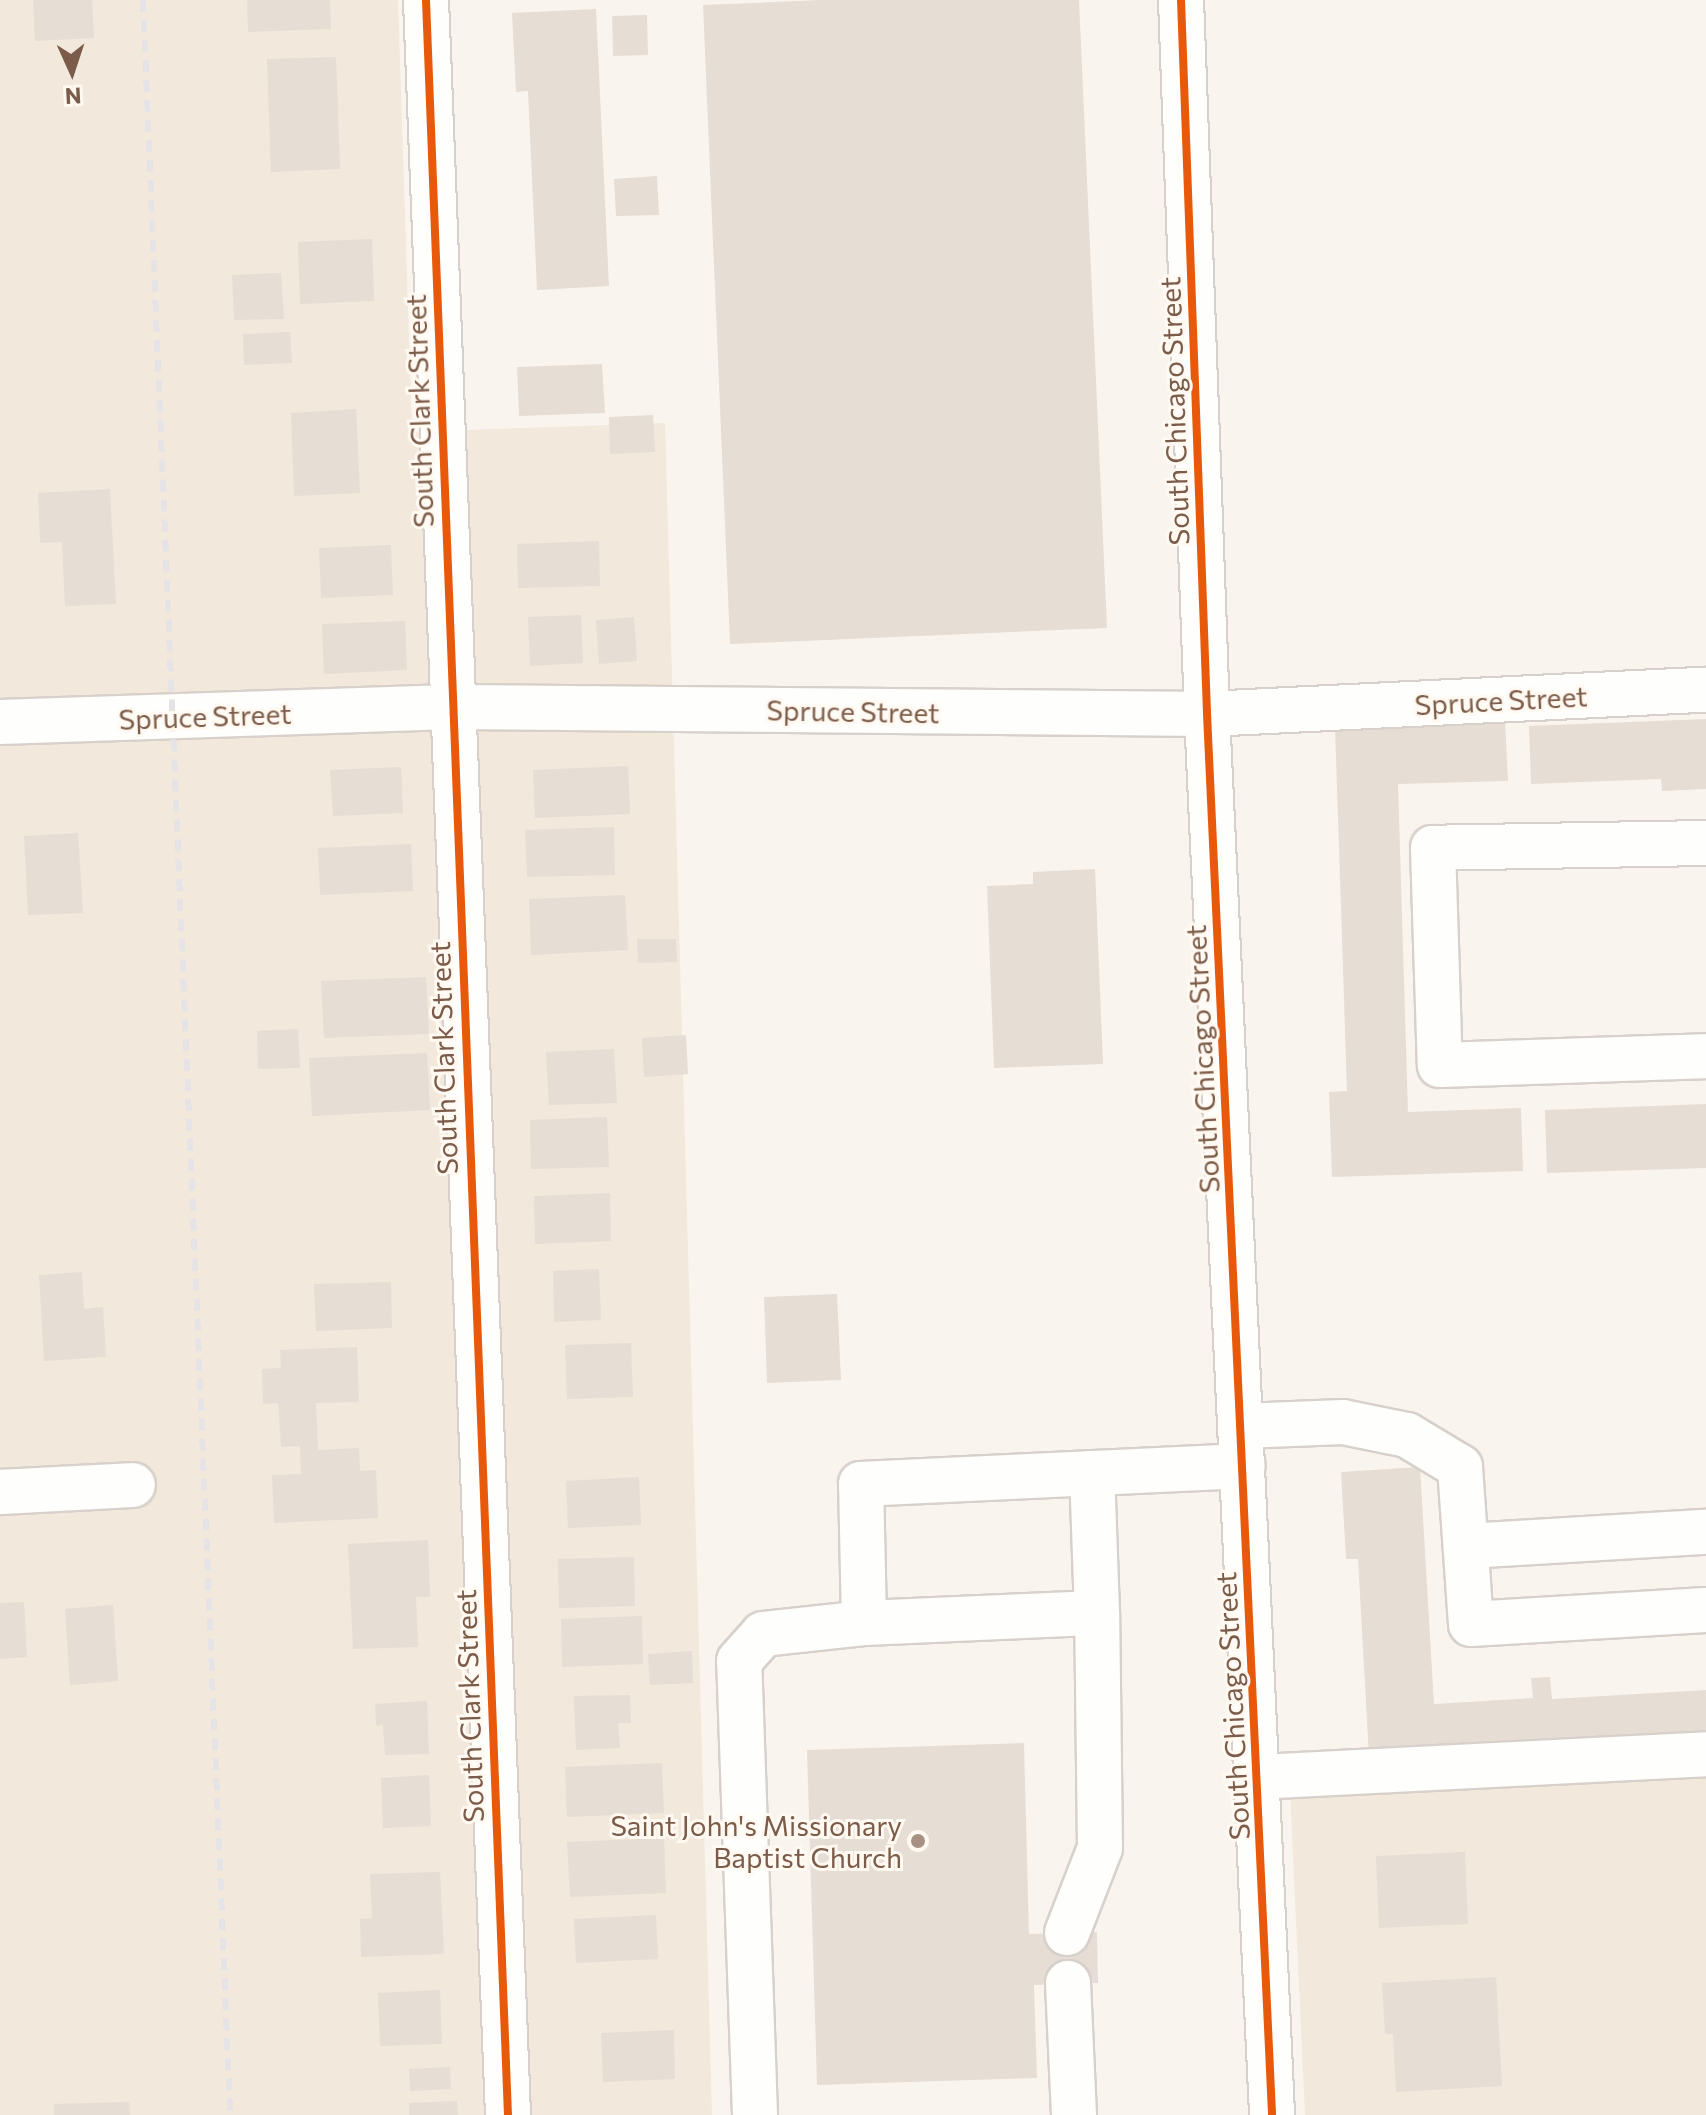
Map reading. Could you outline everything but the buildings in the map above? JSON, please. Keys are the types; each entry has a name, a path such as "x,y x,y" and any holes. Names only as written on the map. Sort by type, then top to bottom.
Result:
{"street":[{"name":"South Clark Street","path":"426,0 451,707 508,2115"},
{"name":"South Chicago Street","path":"1181,0 1207,714 1272,2115"},
{"name":"Spruce Street","path":"0,722 451,707 1207,714 1706,690"},
{"path":"1706,843 1433,848 1440,1065 1706,1056"},
{"path":"864,1623 861,1484 1092,1473 1242,1446 1343,1422 1407,1435 1460,1467 1471,1624 1706,1610"},
{"path":"1067,1933 1100,1848 1092,1473"},
{"path":"0,1492 133,1485"},
{"path":"1467,1546 1706,1532"},
{"path":"755,2115 739,1661 763,1634 864,1623 1097,1613"},
{"path":"1257,1777 1706,1754"},
{"path":"1068,1983 1074,2115"}],"shaded area":[{"path":"0,0 398,0 412,432 665,423 712,2115 0,2115"},
{"path":"1706,1774 1706,2115 1305,2115 1290,1791"}],"railway":[{"path":"143,0 230,2115"}],"cycle path":[{"path":"426,0 508,2115"},
{"path":"1181,0 1207,714 1272,2115"}],"place":[{"name":"Saint John's Missionary Baptist Church","path":"918,1841"}]}
